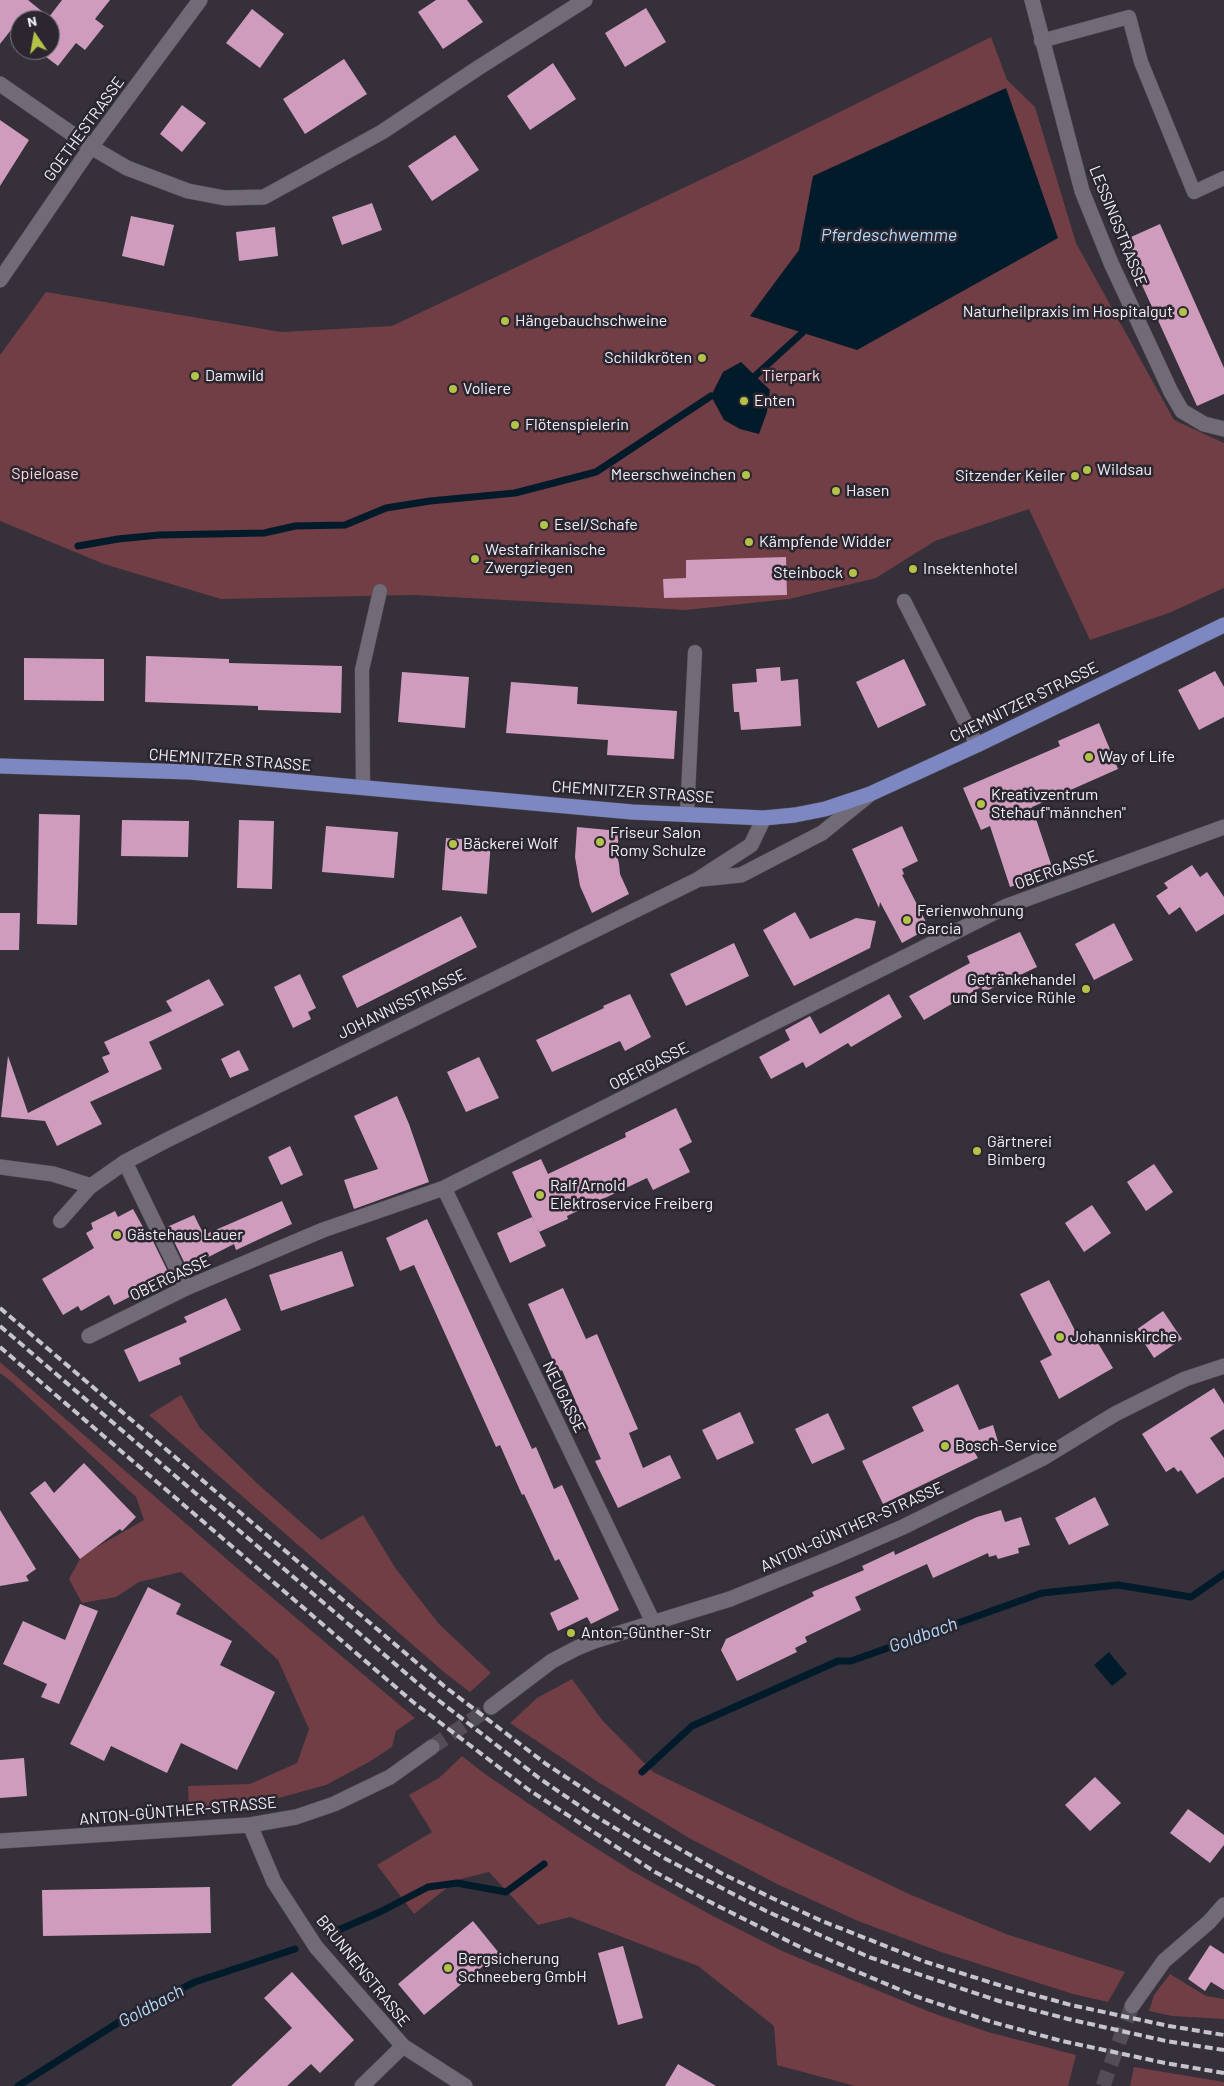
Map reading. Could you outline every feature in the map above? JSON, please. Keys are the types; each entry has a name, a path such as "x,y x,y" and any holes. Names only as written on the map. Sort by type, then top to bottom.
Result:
{"main road":[{"name":"CHEMNITZER STRASSE","path":"0,766 190,772 632,812 764,818 795,815 825,809 870,794 977,745 1224,624"}],"street":[{"name":"GOETHESTRASSE","path":"0,280 91,147 200,0"},
{"path":"0,84 91,147 127,168 188,192 225,198 264,197 382,132 585,0"},
{"name":"LESSINGSTRASSE","path":"1032,0 1082,191 1111,263 1171,392 1182,411 1204,424 1224,429"},
{"name":"JOHANNISSTRASSE","path":"697,880 741,875 822,833 870,794"},
{"name":"JOHANNISSTRASSE","path":"91,1186 125,1162 167,1140 697,880 751,846 764,818"},
{"name":"OBERGASSE","path":"88,1336 186,1288 323,1230 444,1188 1007,906 1222,833"},
{"path":"125,1162 186,1288"},
{"path":"0,1167 53,1174 91,1186"},
{"name":"NEUGASSE","path":"444,1188 653,1622"},
{"name":"ANTON-GÜNTHER-STRASSE","path":"491,1707 552,1661 594,1640 730,1599 903,1527 1043,1458 1114,1414 1185,1379 1224,1366"},
{"name":"ANTON-GÜNTHER-STRASSE","path":"0,1841 250,1825 296,1817 334,1804 390,1777 432,1747"},
{"name":"BRUNNENSTRASSE","path":"250,1825 274,1882 316,1947 402,2046 465,2086"},
{"path":"1132,2006 1164,1962 1209,1922 1224,1905"},
{"path":"362,2086 402,2046"}],"lane":[{"path":"1042,41 1129,17 1141,62 1194,192 1224,178"},
{"path":"363,787 362,670 380,591"},
{"path":"904,601 977,745"},
{"path":"687,814 695,652"},
{"name":"JOHANNISSTRASSE","path":"60,1221 91,1186"}],"green space":[{"name":"Tierpark","path":"991,37 1007,80 1035,107 1076,243 1174,420 1224,443 1224,588 1169,613 1090,640 1029,509 935,541 876,578 789,599 686,610 414,595 221,599 104,564 0,521 0,355 46,292 281,332 392,326 755,154"},
{"path":"0,1362 237,1568 415,1718 396,1731 392,1747 369,1762 326,1785 242,1808 189,1811 188,1786 250,1784 297,1763 309,1729 278,1660 181,1572 139,1582 116,1597 82,1603 69,1579 80,1559 95,1548 144,1520 136,1497 0,1373"},
{"path":"181,1395 200,1428 259,1485 321,1540 363,1515 396,1569 439,1624 491,1673 470,1692 445,1673 149,1415"},
{"path":"572,1679 602,1720 653,1772 909,1894 1006,1934 1125,1972 1108,2002 1073,1994 938,1951 858,1921 777,1884 689,1838 598,1782 510,1723 537,1698"},
{"path":"462,1756 485,1774 569,1831 632,1871 711,1915 782,1951 930,2012 988,2032 1076,2055 1068,2086 855,2086 777,2065 774,2026 698,1966 570,1917 538,1925 489,1872 457,1880 414,1914 377,1865 432,1832 409,1795 439,1778"},
{"path":"1170,1974 1206,1996 1224,1999 1224,2019 1172,2016 1149,2011 1154,1995"},
{"path":"1134,2067 1224,2082 1224,2086 1130,2086"}],"water":[{"name":"Pferdeschwemme","path":"1006,88 1058,238 857,350 750,316 799,250 813,176"},
{"path":"741,362 770,390 767,412 759,434 740,429 724,420 711,396 723,372"},
{"path":"1109,1652 1127,1674 1112,1686 1094,1665"}],"building":[{"path":"0,0 28,0 40,10 10,10 10,31 0,44"},
{"path":"62,0 110,0 95,19 104,26 85,50 76,43 58,66 50,60 60,60 60,10 54,10"},
{"path":"436,0 467,0 483,22 443,49 418,12"},
{"path":"646,8 666,42 625,67 605,33"},
{"path":"252,9 284,34 260,68 226,43"},
{"path":"344,59 367,94 305,134 283,99"},
{"path":"553,63 576,99 530,130 507,96"},
{"path":"182,105 206,123 182,152 160,134"},
{"path":"0,120 29,140 0,186"},
{"path":"455,135 479,170 432,201 408,166"},
{"path":"372,203 382,230 342,245 332,217"},
{"path":"131,216 174,225 164,266 122,256"},
{"path":"1160,224 1224,368 1224,394 1197,406 1122,241"},
{"path":"275,227 278,256 239,261 236,232"},
{"path":"786,557 787,595 664,598 663,579 686,578 686,560"},
{"path":"146,656 229,659 229,663 342,666 341,713 258,710 258,706 145,702"},
{"path":"24,658 104,659 104,701 24,700"},
{"path":"904,659 926,705 878,728 856,682"},
{"path":"780,667 781,681 798,679 801,726 741,730 739,712 734,712 732,684 757,682 756,669"},
{"path":"1215,671 1224,687 1224,717 1199,730 1178,690"},
{"path":"402,672 469,677 465,728 398,722"},
{"path":"511,682 578,687 577,704 677,711 674,759 607,755 608,740 506,733"},
{"path":"1099,723 1118,769 1032,807 1054,873 1010,887 990,826 981,830 963,788 1060,746 1058,741"},
{"path":"39,814 80,815 77,925 37,924"},
{"path":"122,820 189,821 188,857 121,856"},
{"path":"239,820 274,821 272,889 237,888"},
{"path":"326,826 398,832 394,878 322,872"},
{"path":"902,826 918,861 902,869 904,874 902,875 929,928 902,943 880,902 879,908 852,849"},
{"path":"577,827 619,831 617,855 620,874 629,894 592,913 580,886 575,857"},
{"path":"446,838 491,841 487,894 442,890"},
{"path":"1192,865 1200,877 1207,872 1224,897 1224,914 1196,932 1180,907 1169,915 1156,896 1168,888 1164,883"},
{"path":"795,912 810,939 856,918 876,921 870,948 794,986 763,930"},
{"path":"0,913 20,913 19,950 0,950"},
{"path":"461,916 477,947 357,1008 342,976"},
{"path":"1114,923 1133,960 1094,980 1075,944"},
{"path":"1020,932 1037,967 984,992 981,987 924,1020 909,996 970,963 967,956"},
{"path":"734,943 749,976 686,1006 670,974"},
{"path":"300,974 316,1008 308,1012 311,1019 293,1028 274,987"},
{"path":"209,979 224,1005 149,1042 162,1069 90,1102 102,1124 57,1146 45,1121 1,1117 8,1056 28,1113 109,1072 102,1057 110,1054 104,1042 172,1011 166,1001"},
{"path":"630,994 651,1037 625,1051 620,1041 552,1072 536,1040"},
{"path":"889,994 902,1017 851,1047 848,1043 806,1068 803,1062 771,1079 759,1057 790,1040 785,1030 810,1016 820,1034"},
{"path":"239,1050 249,1070 230,1078 221,1059"},
{"path":"479,1057 499,1098 466,1112 447,1072"},
{"path":"397,1096 429,1182 354,1209 344,1180 378,1169 354,1116"},
{"path":"676,1108 692,1142 679,1149 690,1172 653,1190 647,1178 567,1216 568,1219 539,1232 512,1172 541,1159 548,1174 626,1137 625,1133"},
{"path":"290,1146 303,1175 281,1185 268,1157"},
{"path":"1154,1164 1173,1192 1146,1211 1127,1182"},
{"path":"282,1201 292,1224 236,1250 234,1244 187,1268 167,1227 194,1215 204,1235"},
{"path":"1092,1205 1111,1233 1084,1252 1065,1223"},
{"path":"133,1209 148,1236 150,1235 170,1276 114,1305 109,1295 81,1311 78,1306 63,1315 42,1279 94,1248 86,1233 93,1229 91,1223 115,1211 118,1217"},
{"path":"532,1217 546,1246 510,1263 497,1233"},
{"path":"427,1219 532,1449 536,1447 554,1489 562,1485 619,1610 591,1624 587,1617 558,1631 550,1613 579,1599 559,1559 555,1561 524,1494 522,1495 500,1445 496,1447 414,1265 400,1271 386,1238"},
{"path":"342,1251 354,1286 281,1311 269,1275"},
{"name":"Johanniskirche","path":"1049,1280 1080,1340 1092,1333 1113,1368 1059,1399 1040,1361 1052,1355 1020,1294"},
{"path":"563,1288 586,1339 597,1334 638,1429 629,1433 643,1468 670,1455 681,1478 618,1508 595,1461 601,1459 562,1370 558,1372 528,1304"},
{"path":"226,1298 241,1330 179,1358 181,1364 139,1382 124,1350 187,1322 184,1317"},
{"path":"1163,1311 1182,1339 1154,1358 1136,1330"},
{"name":"Bosch-Service","path":"958,1384 979,1430 993,1425 999,1445 975,1453 978,1458 883,1504 862,1461 924,1431 912,1407"},
{"path":"1214,1388 1224,1404 1224,1429 1210,1438 1224,1458 1224,1477 1197,1494 1181,1470 1178,1472 1174,1467 1166,1472 1142,1434"},
{"path":"740,1412 754,1443 717,1460 702,1430"},
{"path":"828,1413 845,1449 812,1464 795,1429"},
{"path":"84,1463 136,1517 122,1531 120,1529 80,1559 30,1493 45,1481 54,1493"},
{"path":"1095,1497 1109,1525 1069,1545 1055,1518"},
{"path":"0,1510 36,1569 26,1576 29,1581 0,1586"},
{"path":"1001,1510 1005,1522 1021,1517 1030,1545 1018,1548 1019,1553 998,1559 996,1555 989,1557 988,1553 933,1578 927,1564 855,1597 861,1610 805,1637 807,1642 795,1648 797,1652 737,1681 721,1650 726,1639 814,1596 812,1592 864,1570 862,1566 894,1551 895,1555 977,1517"},
{"path":"148,1587 181,1604 176,1614 232,1641 220,1665 275,1692 237,1770 181,1743 167,1773 111,1746 104,1761 70,1744"},
{"path":"80,1604 98,1611 59,1704 41,1697 47,1684 3,1664 23,1621 65,1640"},
{"path":"24,1758 27,1796 0,1798 0,1760"},
{"path":"1095,1777 1121,1803 1090,1831 1065,1805"},
{"path":"1188,1809 1224,1835 1224,1845 1210,1863 1170,1833"},
{"path":"210,1887 211,1933 43,1936 42,1890"},
{"name":"Bergsicherung Schneeberg GmbH","path":"473,1921 499,1953 424,2015 398,1984"},
{"path":"1210,1945 1224,1954 1224,1990 1211,1982 1205,1991 1188,1979"},
{"path":"623,1946 643,2018 618,2025 598,1953"},
{"path":"292,1972 354,2040 320,2073 311,2064 287,2086 231,2086 292,2028 264,1998"},
{"path":"678,2064 716,2086 665,2086"}],"waterway":[{"path":"755,376 802,333"},
{"path":"78,546 118,539 159,535 264,533 295,526 345,525 386,508 430,501 515,493 596,472 711,396"},
{"name":"Goldbach","path":"642,1772 692,1726 838,1661 851,1661 1042,1593 1118,1585 1191,1597 1224,1574"},
{"name":"Goldbach","path":"329,1934 380,1912 428,1887 457,1883 506,1892 544,1864"},
{"name":"Goldbach","path":"18,2086 138,2010 195,1982 295,1949"}],"tunnel":[{"path":"432,1747 491,1707"},
{"path":"1103,2086 1132,2006"}],"railway":[{"path":"0,1308 444,1686 546,1764 637,1824 721,1873 772,1898 822,1921 926,1962 1071,2005 1169,2026 1224,2035"},
{"path":"0,1326 429,1693 539,1778 587,1811 664,1858 766,1911 869,1957 921,1975 999,2001 1068,2019 1166,2041 1224,2050"},
{"path":"0,1347 413,1702 529,1790 655,1872 808,1951 915,1996 992,2022 1062,2041 1165,2063 1224,2073"}],"place":[{"name":"Naturheilpraxis im Hospitalgut","path":"1183,312"},
{"name":"Hängebauchschweine","path":"505,321"},
{"name":"Schildkröten","path":"702,358"},
{"name":"Damwild","path":"195,376"},
{"name":"Voliere","path":"453,389"},
{"name":"Enten","path":"744,401"},
{"name":"Flötenspielerin","path":"515,425"},
{"name":"Wildsau","path":"1087,470"},
{"name":"Meerschweinchen","path":"746,475"},
{"name":"Sitzender Keiler","path":"1075,476"},
{"name":"Hasen","path":"836,491"},
{"name":"Esel/Schafe","path":"544,525"},
{"name":"Kämpfende Widder","path":"749,542"},
{"name":"Westafrikanische Zwergziegen","path":"475,559"},
{"name":"Insektenhotel","path":"913,569"},
{"name":"Steinbock","path":"853,573"},
{"name":"Way of Life","path":"1089,757"},
{"name":"Kreativzentrum Stehauf\"männchen\"","path":"981,804"},
{"name":"Friseur Salon Romy Schulze","path":"600,842"},
{"name":"Bäckerei Wolf","path":"453,844"},
{"name":"Ferienwohnung Garcia","path":"907,920"},
{"name":"Getränkehandel und Service Rühle","path":"1086,989"},
{"name":"Gärtnerei Bimberg","path":"977,1151"},
{"name":"Ralf Arnold Elektroservice Freiberg","path":"540,1195"},
{"name":"Gästehaus Lauer","path":"117,1235"},
{"name":"Johanniskirche","path":"1060,1337"},
{"name":"Bosch-Service","path":"945,1446"},
{"name":"Anton-Günther-Str","path":"571,1633"},
{"name":"Bergsicherung Schneeberg GmbH","path":"448,1968"}],"park label":[{"name":"Spieloase","path":"45,474"}]}
